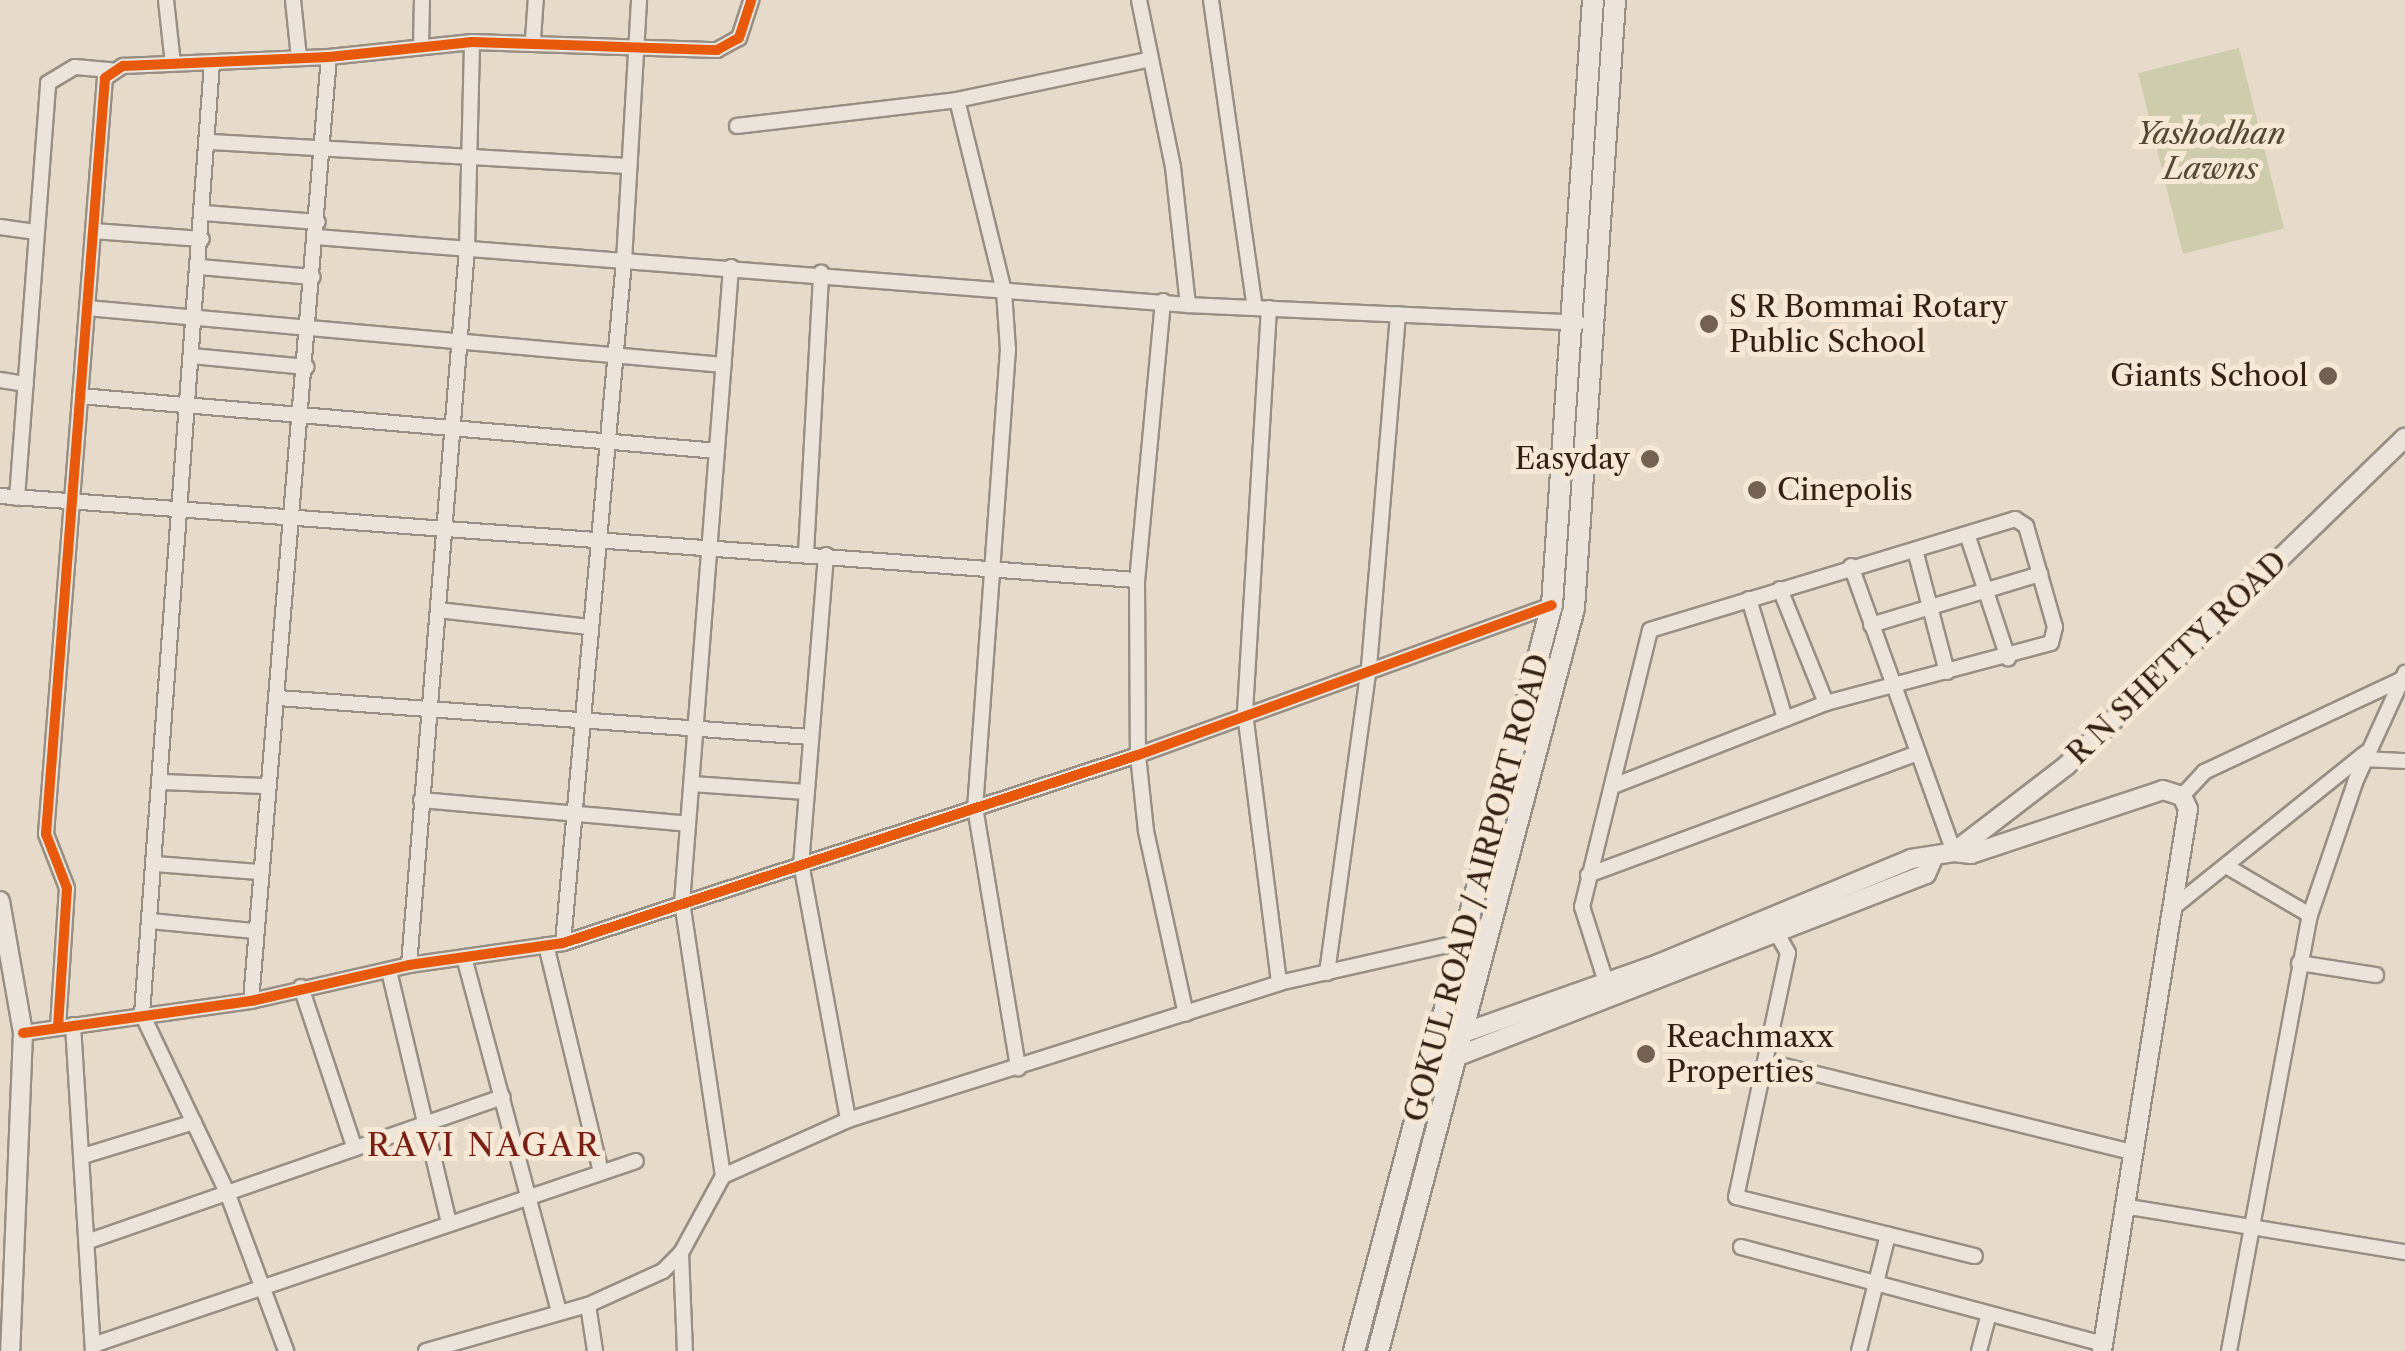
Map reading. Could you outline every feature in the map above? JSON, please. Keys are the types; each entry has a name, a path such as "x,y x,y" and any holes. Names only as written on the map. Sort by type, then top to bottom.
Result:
{"main road":[{"name":"GOKUL ROAD / AIRPORT ROAD","path":"1354,1351 1552,605 1593,0"},
{"name":"GOKUL ROAD / AIRPORT ROAD","path":"1378,1351 1459,1057 1574,608 1615,0"}],"street":[{"path":"166,0 173,64"},
{"path":"293,0 299,58"},
{"path":"420,46 422,0"},
{"path":"533,39 536,0"},
{"path":"563,942 604,440 624,261 639,0"},
{"path":"17,498 48,83 75,67 111,70 328,57 472,42 533,39 729,47 739,38 751,0"},
{"path":"1140,0 1173,167 1188,305"},
{"path":"1211,0 1262,308 1245,713 1279,983"},
{"path":"409,965 467,249 472,42"},
{"path":"251,1001 264,786 278,698 328,57"},
{"path":"737,126 957,100 1151,59"},
{"path":"212,63 210,142 142,1014 227,1192 265,1285 286,1351"},
{"path":"111,70 104,87 46,834 67,888 65,1026 84,1156 94,1348 265,1285 636,1161"},
{"path":"957,100 1004,292 1008,349 975,807 1018,1068"},
{"path":"210,142 629,166"},
{"path":"204,213 467,249 821,272 1004,292 1188,305 1594,326"},
{"path":"0,227 37,232"},
{"path":"93,231 202,240"},
{"path":"200,267 313,278"},
{"path":"724,1176 682,904 731,267"},
{"path":"806,553 821,272"},
{"path":"1162,302 1137,580 1138,755 1146,831 1186,1014"},
{"path":"87,308 195,322 723,365"},
{"path":"1327,973 1370,667 1398,314"},
{"path":"192,356 306,367"},
{"path":"0,380 26,384"},
{"path":"80,396 717,451"},
{"name":"R N SHETTY ROAD","path":"1431,1064 1459,1057 1590,997 1797,918 1926,874 1934,858 1954,852 2066,766 2405,438"},
{"path":"0,496 179,512 442,525 1137,580"},
{"path":"1606,982 1582,917 1588,875 1650,630 1851,566 2021,520 2056,636 2008,658 1826,703 1612,786"},
{"path":"1967,534 2008,658"},
{"path":"1915,550 1947,672"},
{"path":"826,555 801,863 848,1120"},
{"path":"1851,566 1954,852 1970,854 2133,796 2163,790 2182,796"},
{"path":"1871,625 2040,574"},
{"path":"1780,589 1826,703"},
{"path":"1749,599 1784,718"},
{"path":"23,1033 251,1001 409,965 563,942 1138,755 1370,667 1552,605"},
{"path":"438,610 589,627"},
{"path":"2182,796 2204,772 2403,676"},
{"path":"2229,1351 2310,916 2366,755 2403,676"},
{"path":"278,698 582,717 810,737"},
{"path":"1588,875 1918,754"},
{"path":"2175,906 2366,755 2405,761"},
{"path":"162,782 264,786"},
{"path":"692,784 806,792"},
{"path":"1741,1248 2103,1348 2123,1206 2190,821 2182,796"},
{"path":"421,800 574,810 688,824"},
{"path":"155,864 258,872"},
{"path":"2226,866 2310,916"},
{"path":"0,901 23,1033 20,1199 7,1272 10,1351"},
{"path":"150,920 253,931"},
{"path":"1773,928 1788,953 1736,1197 1975,1256"},
{"name":"R N SHETTY ROAD","path":"1437,1041 1590,997 1606,982 1773,928"},
{"path":"426,1351 588,1304 662,1271 681,1253 724,1176 848,1120 1279,983 1488,936"},
{"path":"546,945 601,1172"},
{"path":"464,957 559,1312"},
{"path":"2299,963 2376,974"},
{"path":"389,971 429,1120 449,1222"},
{"path":"301,987 354,1146"},
{"path":"1776,1064 2132,1152"},
{"path":"89,1241 503,1097"},
{"path":"84,1156 194,1122"},
{"path":"0,1201 20,1199"},
{"path":"2123,1206 2405,1252"},
{"path":"1859,1351 1888,1235"},
{"path":"681,1253 684,1351"},
{"path":"588,1304 595,1351"},
{"path":"1979,1351 1989,1314"}],"green space":[{"name":"Yashodhan Lawns","path":"2239,48 2284,228 2183,254 2138,73"}],"cycle path":[{"path":"58,1027 67,888 46,834 105,78 123,66 329,57 472,42 717,50 739,38 751,0"},
{"path":"23,1033 251,1001 409,965 563,943 1138,755 1552,605"}],"place":[{"name":"S R Bommai Rotary Public School","path":"1709,324"},
{"name":"Giants School","path":"2328,376"},
{"name":"Easyday","path":"1650,459"},
{"name":"Cinepolis","path":"1757,490"},
{"name":"Reachmaxx Properties","path":"1646,1054"}],"district":[{"name":"RAVI NAGAR","path":"484,1145"}]}
